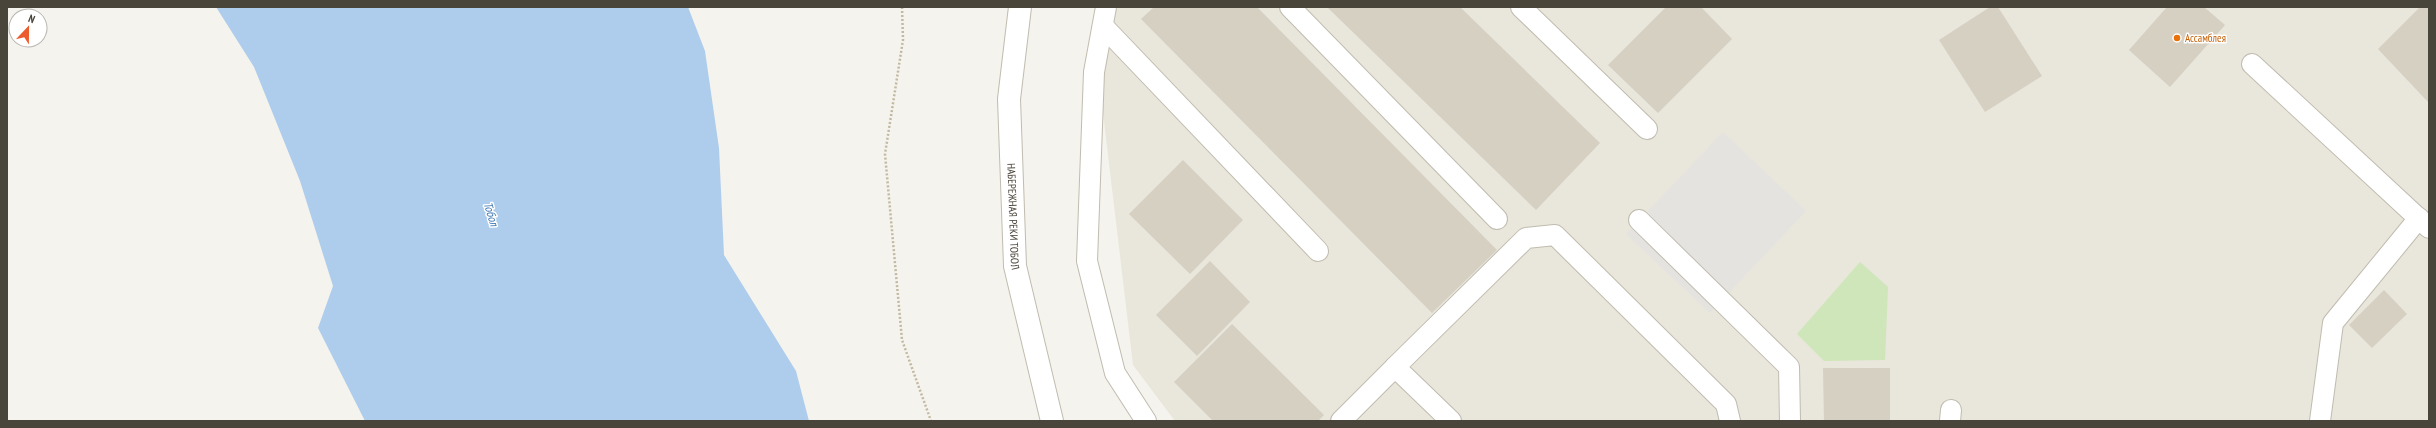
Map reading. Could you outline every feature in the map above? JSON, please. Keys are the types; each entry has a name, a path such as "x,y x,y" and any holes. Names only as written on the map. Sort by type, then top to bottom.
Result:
{"street":[{"name":"НАБЕРЕЖНАЯ РЕКИ ТОБОЛ","path":"1020,7 1009,99 1014,266 1052,421"}],"lane":[{"path":"1106,7 1094,72 1087,260 1114,373 1146,421"},
{"path":"1290,7 1497,219"},
{"path":"1521,7 1647,129"},
{"path":"1103,26 1318,251"},
{"path":"2252,64 2424,223 2333,323 2320,421"},
{"path":"1639,220 1789,367 1790,421"},
{"path":"1341,421 1526,238 1555,235 1726,404 1730,421"},
{"path":"1395,367 1451,421"}],"path":[{"path":"902,7 903,40 885,154 902,340 931,421"}],"shaded area":[{"path":"1114,7 2429,7 2429,421 1175,421 1133,365 1098,71"},
{"path":"1723,132 1806,211 1710,313 1626,234"}],"green space":[{"path":"1860,262 1888,287 1885,360 1824,361 1797,334"}],"water":[{"name":"Тобол","path":"216,7 688,7 705,51 719,148 724,255 796,371 809,421 365,421 318,328 333,286 300,181 254,67"}],"building":[{"path":"1154,7 1257,7 1497,250 1432,313 1141,19"},
{"path":"1327,7 1460,7 1600,143 1536,210"},
{"path":"1666,7 1701,7 1732,39 1658,113 1608,65"},
{"path":"1990,7 1998,7 2042,76 1985,112 1939,40"},
{"name":"Ассамблея","path":"2167,7 2204,7 2225,25 2170,87 2129,50"},
{"path":"2420,7 2429,7 2429,103 2378,49"},
{"path":"1183,160 1243,220 1190,274 1129,214"},
{"path":"1210,261 1250,302 1197,356 1156,315"},
{"path":"2384,290 2407,314 2372,348 2349,325"},
{"path":"1232,324 1324,415 1318,421 1213,421 1174,382"},
{"path":"1823,368 1890,368 1890,421 1824,421"}],"place":[{"name":"Ассамблея","path":"2177,38"}]}
